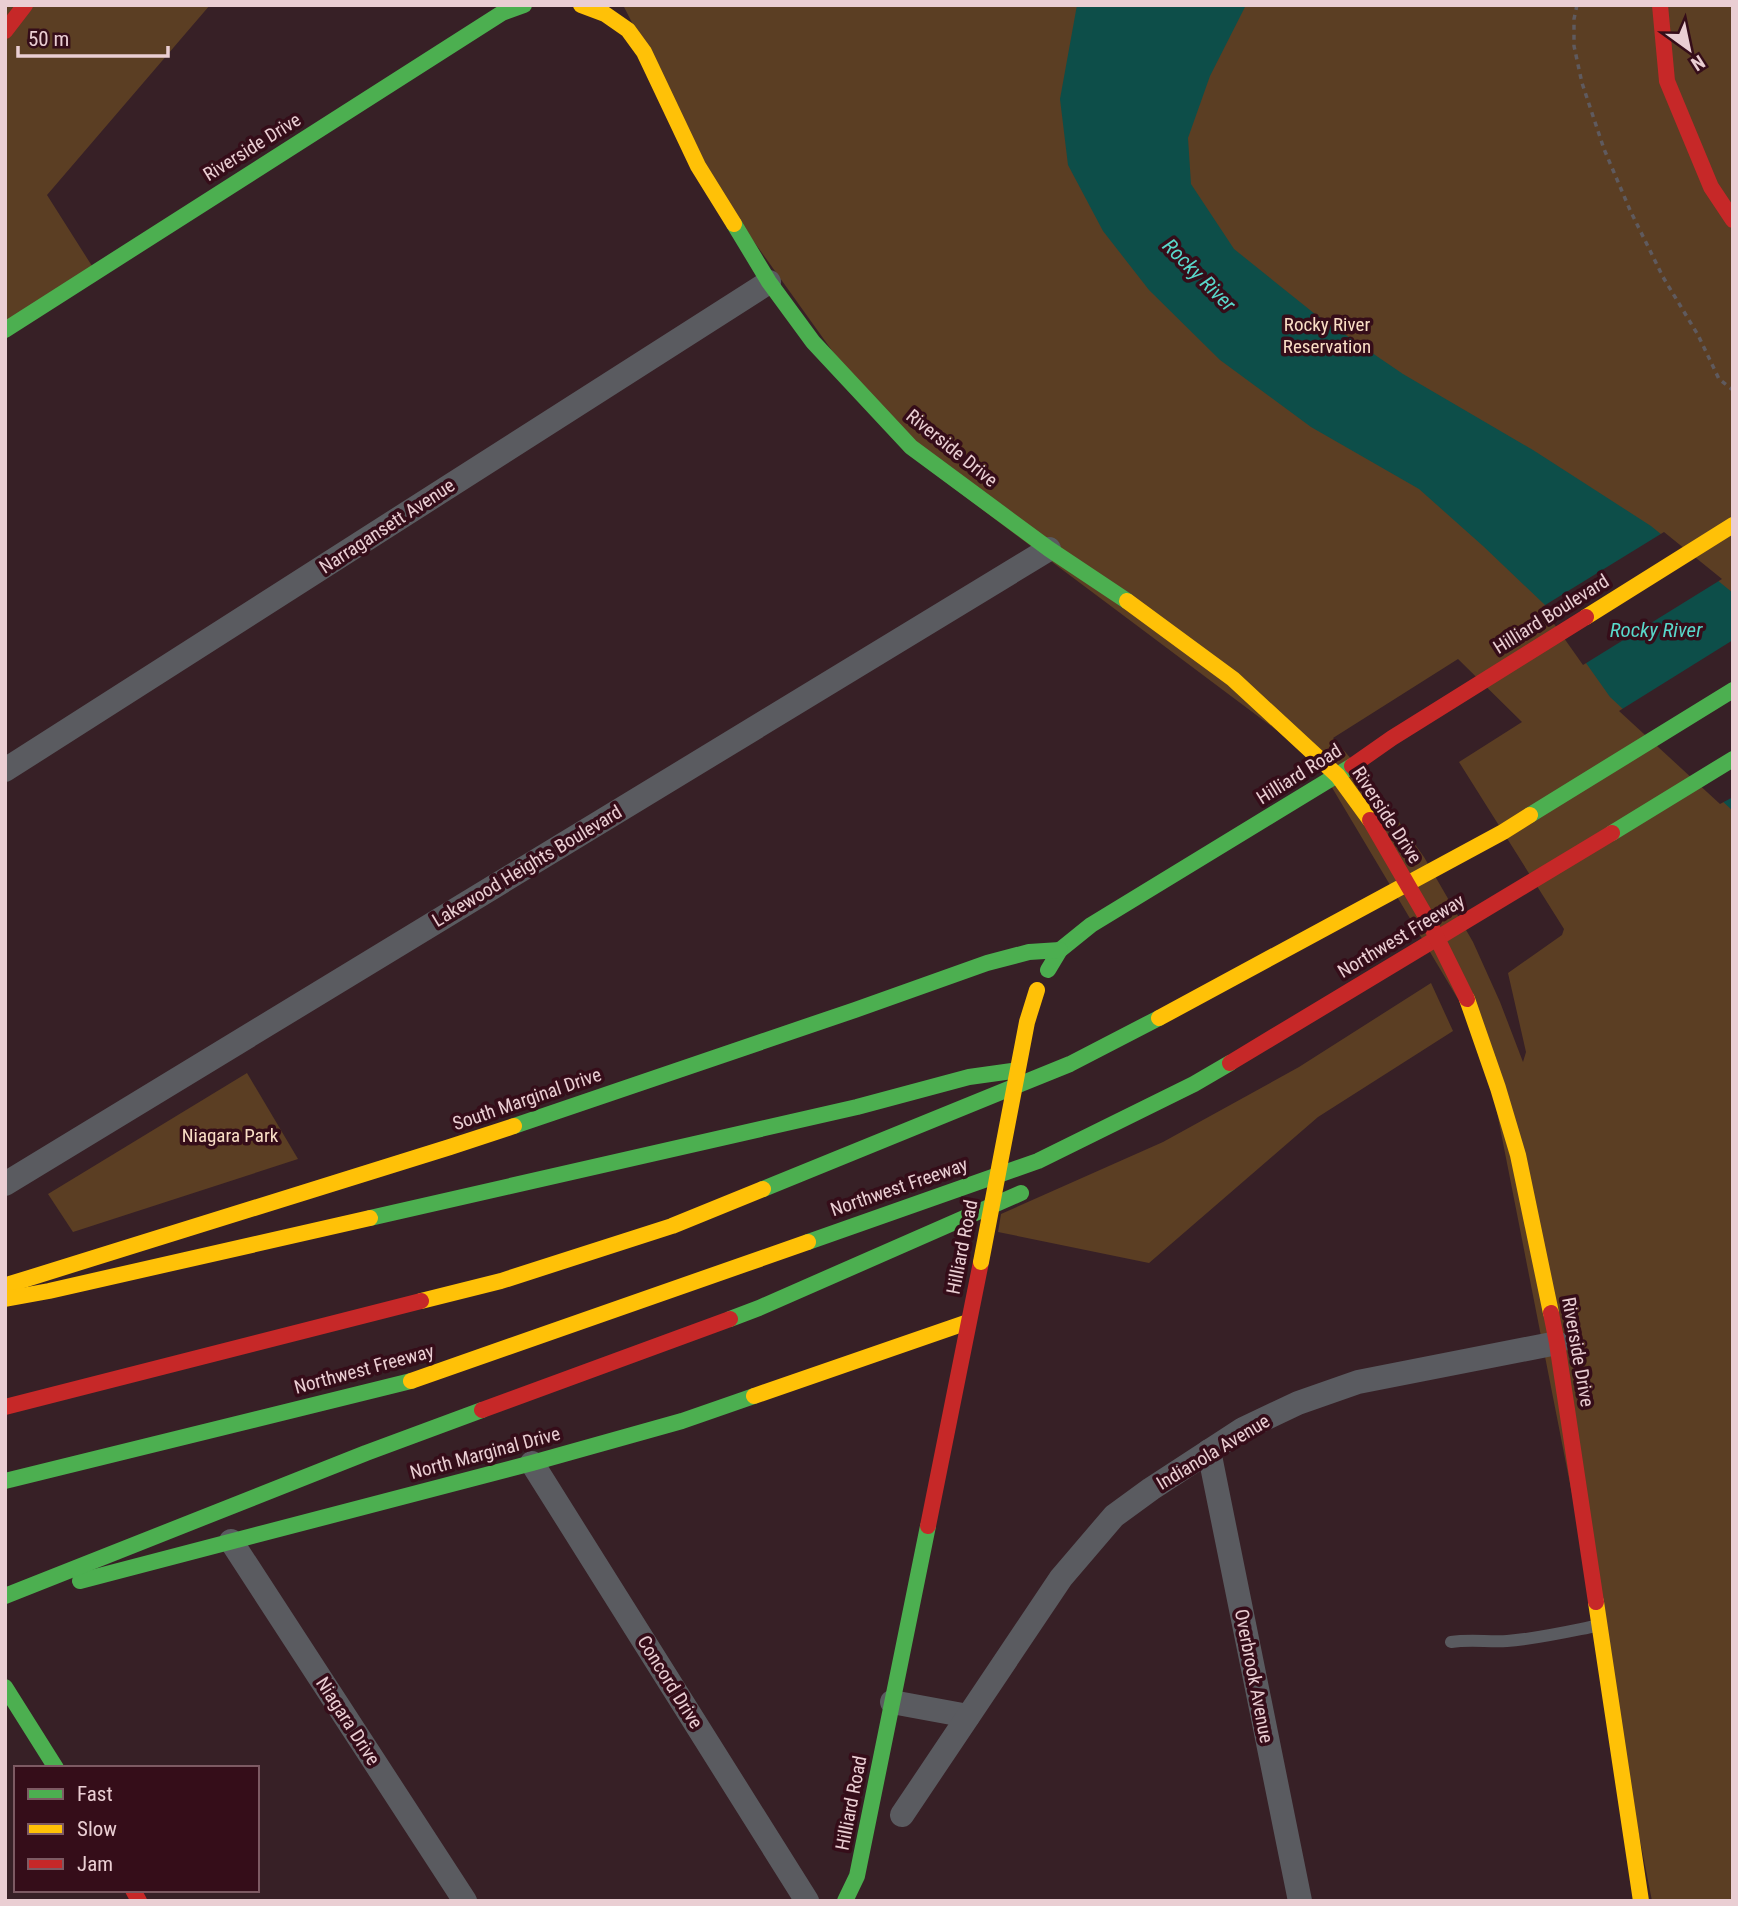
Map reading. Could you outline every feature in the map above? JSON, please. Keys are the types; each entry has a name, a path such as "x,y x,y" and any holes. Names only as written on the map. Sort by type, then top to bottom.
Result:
{"main road":[{"path":"5,30 25,5"},
{"name":"Riverside Drive","path":"5,330 502,13 524,5"},
{"path":"1660,5 1667,81 1711,187 1733,220"},
{"name":"Riverside Drive","path":"585,6 605,14 628,30 644,52 698,166 768,282 814,342 911,447 1233,679 1338,776 1370,820 1429,920 1467,999 1518,1155 1557,1343 1641,1901"},
{"name":"Hilliard Boulevard","path":"1392,738 1733,525"},
{"name":"Northwest Freeway","path":"5,1406 501,1281 672,1226 1070,1064 1503,832 1733,690"},
{"name":"Hilliard Road","path":"845,1901 858,1876 1027,1022 1037,989 1060,950 1091,925 1338,776 1392,738"},
{"name":"Northwest Freeway","path":"5,1481 423,1378 1038,1161 1194,1084 1733,759"},
{"path":"1318,1028 1489,907"},
{"name":"South Marginal Drive","path":"5,1286 450,1147 987,963 1029,952 1060,950"},
{"path":"5,1299 844,1110 969,1077 1070,1064"},
{"path":"5,1596 366,1453 759,1308 1036,1187"},
{"name":"North Marginal Drive","path":"5,1601 682,1421 968,1322"},
{"path":"5,1687 55,1766"}],"street":[{"name":"Narragansett Avenue","path":"5,770 768,282"},
{"name":"Lakewood Heights Boulevard","path":"7,1179 1049,549"},
{"name":"Indianola Avenue","path":"902,1815 1061,1578 1114,1516 1151,1489 1243,1429 1298,1403 1358,1382 1557,1343"},
{"name":"Overbrook Avenue","path":"1209,1451 1300,1901"},
{"name":"Concord Drive","path":"532,1463 807,1901"},
{"name":"Niagara Drive","path":"231,1541 464,1901"},
{"path":"892,1702 968,1716"}],"lane":[{"path":"1451,1642 1470,1639 1485,1642 1510,1641 1600,1626"}],"path":[{"path":"1577,5 1574,46 1582,83 1604,149 1663,277 1698,335 1719,379 1733,390"}],"green space":[{"path":"5,5 210,5 47,195 92,266 5,328"},
{"name":"Rocky River Reservation","path":"623,5 1733,5 1733,1901 1652,1901 1483,1041 1315,759 904,451 719,193","holes":["1458,659 1522,722 1459,762 1564,929 1562,935 1508,973 1526,1052 1523,1062 1473,942 1424,857 1367,777 1333,738"]},
{"path":"1431,983 1453,1031 1318,1117 1149,1263 998,1232 1001,1214 1163,1142 1299,1067"},
{"name":"Niagara Park","path":"247,1073 298,1159 73,1232 48,1194"}],"water":[{"name":"Rocky River","path":"1077,5 1246,5 1210,76 1188,138 1191,184 1234,249 1315,314 1403,374 1533,450 1651,526 1733,593 1733,811 1610,697 1545,605 1483,546 1419,489 1311,427 1220,360 1149,290 1103,231 1068,165 1060,99"}],"pier":[{"path":"1664,532 1722,579 1583,665 1542,607"},
{"path":"1733,640 1733,797 1720,804 1619,711"}],"traffic: fast":[{"path":"5,330 502,13 524,5"},
{"path":"734,224 769,282 813,342 911,447 1049,549 1127,601"},
{"path":"1530,815 1733,690"},
{"path":"1612,833 1733,759"},
{"path":"1048,970 1060,950 1091,925 1352,766"},
{"path":"514,1126 987,963 1029,952 1060,950"},
{"path":"763,1189 1070,1064 1159,1018"},
{"path":"808,1242 1038,1161 1194,1084 1230,1063"},
{"path":"370,1218 857,1107 969,1077 1012,1071"},
{"path":"730,1319 1021,1193"},
{"path":"5,1481 411,1381"},
{"path":"80,1581 532,1463 682,1421 754,1396"},
{"path":"5,1596 482,1410"},
{"path":"845,1901 857,1876 928,1526"},
{"path":"5,1687 55,1766"}],"traffic: slow":[{"path":"581,5 605,14 628,30 644,52 698,166 734,224"},
{"path":"1586,617 1733,525"},
{"path":"1127,601 1233,679 1338,776 1370,820"},
{"path":"1159,1018 1530,815"},
{"path":"981,1262 1027,1022 1037,990"},
{"path":"1467,999 1518,1155 1551,1313"},
{"path":"10,1284 514,1126"},
{"path":"421,1301 501,1281 672,1226 763,1189"},
{"path":"5,1299 370,1218"},
{"path":"411,1381 808,1242"},
{"path":"754,1396 968,1322"},
{"path":"1596,1602 1641,1901"}],"traffic: jam":[{"path":"5,31 25,5"},
{"path":"1660,5 1667,81 1711,187 1733,220"},
{"path":"1352,766 1392,738 1586,617"},
{"path":"1370,820 1428,920 1467,999"},
{"path":"1230,1063 1612,833"},
{"path":"928,1526 981,1262"},
{"path":"5,1407 421,1301"},
{"path":"1551,1313 1596,1602"},
{"path":"482,1410 730,1319"},
{"path":"134,1892 139,1901"}]}
